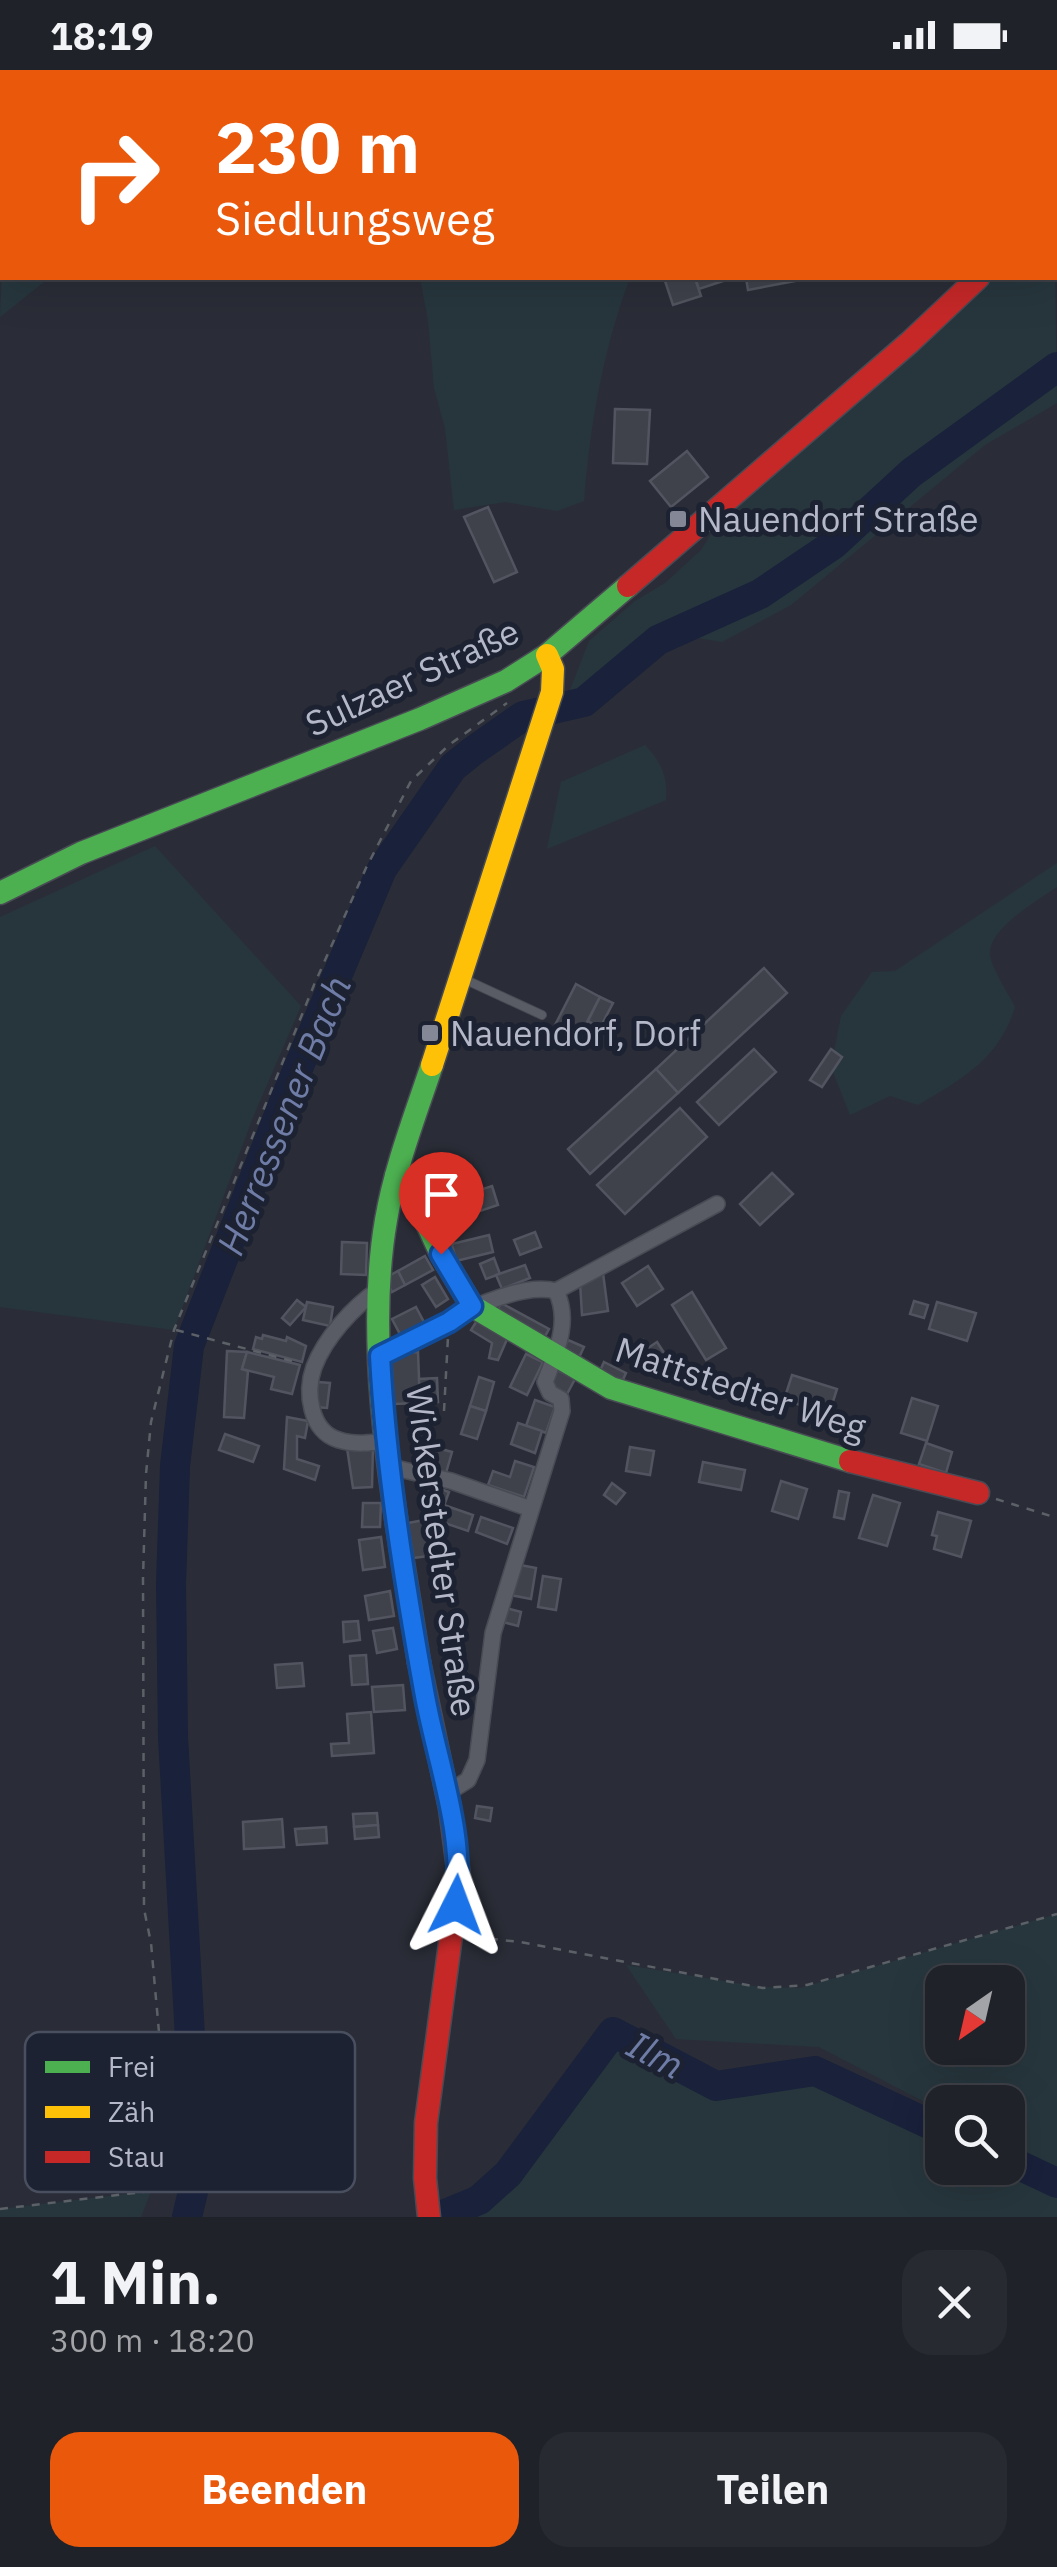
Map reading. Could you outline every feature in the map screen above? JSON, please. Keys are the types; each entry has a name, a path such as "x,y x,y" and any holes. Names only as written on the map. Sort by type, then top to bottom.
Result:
{"street":[{"name":"Sulzaer Straße","path":"0,893 81,853 506,681 547,655 910,342 976,280"},
{"name":"Wickerstedter Straße","path":"428,2211 426,2123 460,1876 458,1842 425,1697 386,1440 378,1290 383,1228 396,1176 552,692 554,669 547,655"},
{"name":"Mattstedter Weg","path":"396,1176 416,1198 441,1254 472,1306 611,1388 832,1456 978,1493"},
{"path":"380,1356 449,1322 472,1306 538,1286 556,1291 716,1204"},
{"path":"378,1290 357,1304 314,1367 310,1403 316,1421 342,1442 386,1440"},
{"path":"447,1794 468,1780 477,1760 494,1634 562,1411 560,1398 550,1392 545,1382 563,1318 563,1304 556,1291"},
{"path":"390,1467 451,1482 531,1509"}],"lane":[{"path":"461,978 542,1015"}],"path":[{"path":"159,2032 144,1909 143,1578 151,1422 174,1330 314,985 366,868 411,782 448,746 514,698"},
{"path":"444,1411 449,1322"},
{"path":"174,1330 314,1367"},
{"path":"978,1493 1057,1518"},
{"path":"451,1945 520,1942 762,1988 807,1986 1057,1914"},
{"path":"0,2210 143,2192"}],"shaded area":[{"path":"2,280 46,280 0,317"},
{"path":"420,280 629,280 599,388 584,501 557,511 505,502 454,510 445,428 434,388"},
{"path":"990,280 1055,280 1057,403 985,445 791,605 722,642 662,632 568,695 589,641 701,550 724,514 910,342"},
{"path":"645,745 662,770 666,800 547,849 561,782"},
{"path":"155,846 301,1006 253,1117 174,1330 0,1307 0,917"},
{"path":"1057,863 1057,887 1015,916 991,945 993,966 1015,1007 989,1054 964,1076 918,1105 890,1096 850,1115 831,1067 841,1016 872,972 895,971"},
{"path":"1057,1914 1057,2170 1025,2153 1025,2085 925,2085 925,2102 819,2047 676,2039 626,1965 760,1987 800,1988"},
{"path":"613,2032 716,2086 815,2071 925,2122 925,2185 1025,2185 1025,2168 1057,2183 1057,2217 438,2217 479,2200 508,2174"},
{"path":"151,2192 141,2217 0,2217 0,2209"}],"building":[{"path":"665,280 696,280 701,296 673,305"},
{"path":"696,280 726,280 699,289"},
{"path":"746,280 800,280 748,290"},
{"path":"615,409 650,410 647,464 613,463"},
{"path":"687,451 708,477 671,507 650,481"},
{"path":"488,507 517,572 494,582 464,517"},
{"path":"764,968 787,993 678,1093 656,1069"},
{"path":"576,984 600,997 575,1045 551,1033"},
{"path":"600,997 613,1003 600,1028 588,1021"},
{"path":"754,1049 776,1072 719,1125 697,1102"},
{"path":"831,1049 842,1057 822,1087 810,1080"},
{"path":"656,1069 678,1093 590,1174 568,1149"},
{"path":"680,1108 707,1137 625,1214 597,1185"},
{"path":"772,1173 793,1194 760,1225 740,1204"},
{"path":"492,1186 498,1205 468,1215 461,1196"},
{"path":"442,1203 449,1222 439,1225 432,1207"},
{"path":"535,1232 541,1247 520,1255 514,1240"},
{"path":"489,1235 493,1252 456,1261 452,1244"},
{"path":"342,1242 367,1243 366,1275 341,1274"},
{"path":"425,1256 433,1270 405,1285 398,1271"},
{"path":"494,1258 500,1274 486,1279 480,1264"},
{"path":"525,1265 530,1278 502,1289 496,1275"},
{"path":"648,1266 663,1289 637,1306 622,1283"},
{"path":"398,1271 405,1285 392,1292 385,1278"},
{"path":"603,1273 608,1311 582,1315 580,1282"},
{"path":"435,1277 448,1299 436,1307 422,1285"},
{"path":"692,1292 726,1348 706,1360 672,1305"},
{"path":"297,1300 306,1307 290,1325 282,1318"},
{"path":"914,1301 928,1305 924,1318 910,1314"},
{"path":"307,1302 333,1307 330,1326 303,1320"},
{"path":"937,1302 976,1313 967,1341 929,1329"},
{"path":"501,1303 549,1329 543,1340 495,1315"},
{"path":"416,1307 425,1324 401,1336 392,1319"},
{"path":"478,1319 508,1337 498,1360 489,1358 492,1343 471,1330"},
{"path":"263,1335 286,1341 287,1337 306,1346 302,1362 253,1349 256,1337 262,1339"},
{"path":"568,1340 584,1347 576,1364 560,1357"},
{"path":"643,1340 651,1352 634,1363 626,1351"},
{"path":"657,1342 668,1359 659,1365 648,1348"},
{"path":"227,1351 247,1352 242,1369 248,1371 244,1418 224,1417"},
{"path":"247,1352 300,1365 292,1394 271,1389 274,1377 242,1369"},
{"path":"418,1352 420,1403 394,1404 391,1354"},
{"path":"526,1354 543,1362 527,1395 510,1387"},
{"path":"604,1362 626,1373 620,1386 598,1375"},
{"path":"555,1369 575,1379 567,1394 547,1383"},
{"path":"792,1375 837,1389 829,1414 784,1400"},
{"path":"479,1377 494,1382 486,1411 470,1406"},
{"path":"437,1378 438,1402 420,1403 419,1379"},
{"path":"318,1382 330,1383 327,1408 315,1407"},
{"path":"912,1398 938,1406 927,1441 901,1433"},
{"path":"535,1400 555,1407 546,1433 526,1426"},
{"path":"470,1406 486,1411 477,1439 461,1434"},
{"path":"287,1417 308,1421 305,1438 297,1436 297,1459 319,1466 315,1480 284,1469"},
{"path":"518,1423 542,1431 535,1453 511,1444"},
{"path":"225,1434 259,1446 253,1462 219,1450"},
{"path":"926,1443 952,1452 946,1473 919,1464"},
{"path":"426,1445 452,1452 446,1473 420,1465"},
{"path":"373,1447 372,1487 353,1488 347,1448"},
{"path":"630,1447 654,1451 650,1475 626,1471"},
{"path":"515,1461 534,1467 524,1497 488,1485 493,1471 510,1477"},
{"path":"703,1462 745,1470 741,1490 699,1482"},
{"path":"781,1481 807,1489 798,1519 772,1511"},
{"path":"424,1483 449,1492 445,1503 421,1494"},
{"path":"612,1483 625,1493 616,1504 604,1495"},
{"path":"839,1491 849,1493 844,1519 834,1517"},
{"path":"873,1495 900,1503 887,1546 859,1538"},
{"path":"363,1503 381,1503 380,1527 362,1527"},
{"path":"441,1504 473,1515 468,1531 436,1520"},
{"path":"938,1512 971,1521 961,1557 934,1549 937,1536 932,1535"},
{"path":"481,1517 513,1528 507,1544 476,1532"},
{"path":"424,1520 429,1556 413,1558 408,1523"},
{"path":"381,1537 385,1567 363,1570 359,1540"},
{"path":"515,1564 536,1568 531,1599 510,1595"},
{"path":"543,1576 561,1579 556,1610 538,1607"},
{"path":"390,1591 394,1616 369,1620 365,1596"},
{"path":"506,1608 521,1612 518,1626 503,1622"},
{"path":"358,1621 360,1640 344,1642 343,1622"},
{"path":"393,1628 397,1649 377,1653 373,1631"},
{"path":"366,1655 368,1684 352,1685 350,1656"},
{"path":"463,1657 470,1684 450,1689 443,1662"},
{"path":"302,1663 304,1686 277,1688 275,1665"},
{"path":"403,1685 405,1710 374,1712 372,1687"},
{"path":"371,1712 374,1753 332,1756 331,1744 349,1743 347,1714"},
{"path":"477,1806 492,1808 490,1821 475,1818"},
{"path":"377,1813 378,1825 354,1827 353,1814"},
{"path":"282,1819 284,1847 244,1849 243,1822"},
{"path":"378,1825 379,1837 355,1839 354,1827"},
{"path":"326,1827 327,1843 297,1845 295,1829"}],"waterway":[{"name":"Herressener Bach","path":"190,2032 173,1737 171,1584 175,1466 189,1346 286,1097 382,869 453,767 473,751 523,716 584,702 658,640 760,594 834,544 911,473 1057,367"},
{"name":"Ilm","path":"438,2217 479,2200 508,2174 613,2032 716,2086 815,2071 925,2122"},
{"name":"Ilm","path":"1025,2168 1057,2183"},
{"name":"Herressener Bach","path":"187,2217 193,2192"}],"traffic: fast":[{"path":"0,893 81,853 506,681 547,655 628,586"},
{"path":"419,1662 386,1441 378,1328 380,1273 390,1200 432,1065"},
{"path":"396,1176 415,1198 441,1254 472,1306 611,1388 850,1461"}],"traffic: slow":[{"path":"432,1065 552,692 553,669 547,655"}],"traffic: jam":[{"path":"628,586 910,342 976,280"},
{"path":"850,1461 978,1493"},
{"path":"419,1662 450,1808 459,1876 426,2123 429,2217"}],"place":[{"name":"Nauendorf Straße","path":"678,519"},
{"name":"Nauendorf, Dorf","path":"430,1033"}],"route":[{"path":"441,1254 472,1306 449,1322 380,1356 386,1440 425,1697 458,1842 460,1876 456,1905"}]}
